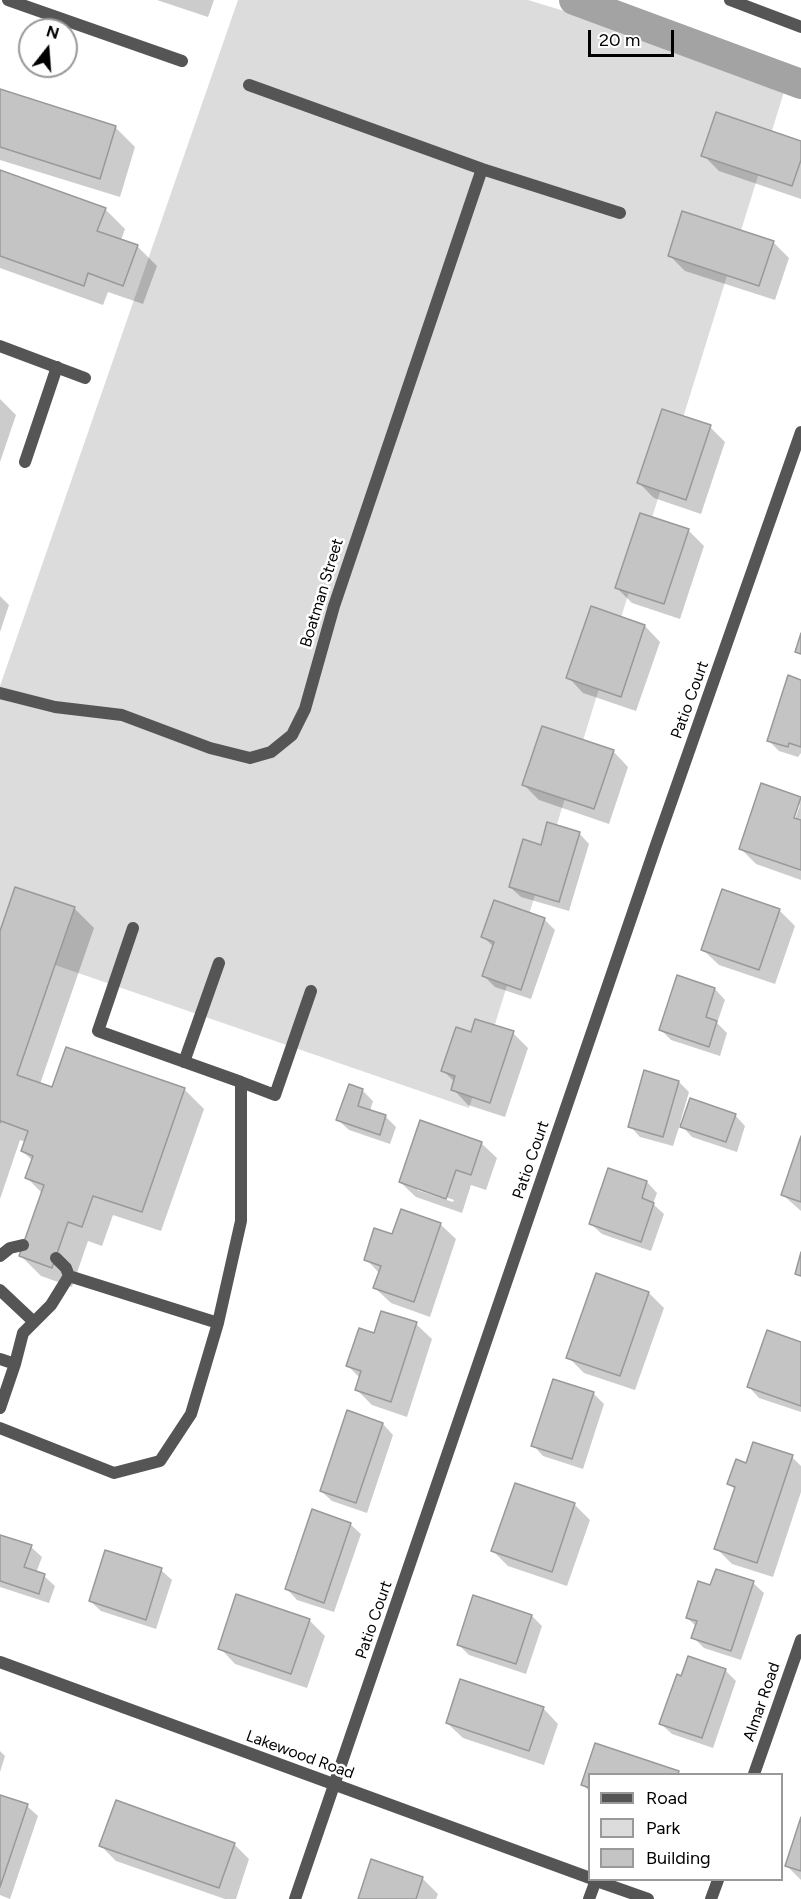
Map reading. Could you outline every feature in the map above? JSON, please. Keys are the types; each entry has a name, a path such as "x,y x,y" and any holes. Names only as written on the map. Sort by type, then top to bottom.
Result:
{"street":[{"path":"8,0 182,61"},
{"path":"730,0 801,27"},
{"path":"249,85 482,169 620,213"},
{"name":"Boatman Street","path":"0,693 55,707 122,715 210,748 250,758 271,752 292,735 305,709 334,606 482,169"},
{"path":"0,346 85,378"},
{"path":"25,462 57,367"},
{"name":"Patio Court","path":"295,1899 652,856 801,432"},
{"path":"133,928 98,1030 275,1095 311,992"},
{"path":"184,1062 219,963"},
{"path":"0,1428 114,1473 160,1461 191,1414 218,1323 242,1221 241,1082"},
{"path":"0,1256 10,1248 23,1245"},
{"path":"56,1258 66,1268 69,1276"},
{"path":"69,1276 218,1323"},
{"path":"0,1408 23,1333 51,1305 69,1276"},
{"path":"0,1290 34,1322"},
{"path":"0,1359 15,1364"},
{"name":"Almar Road","path":"754,1773 801,1640"},
{"name":"Lakewood Road","path":"0,1662 588,1877"},
{"path":"589,1899 595,1881"},
{"path":"598,1881 648,1899"},
{"path":"711,1899 718,1881"}],"green space":[{"path":"238,0 528,0 788,79 469,1108 0,946 0,686"}],"building":[{"path":"0,89 116,126 100,179 0,147"},
{"path":"716,112 801,141 801,160 792,186 701,156"},
{"path":"0,170 106,208 97,231 138,245 123,286 88,273 84,286 0,256"},
{"path":"682,211 774,241 759,286 668,256"},
{"path":"662,409 711,425 686,500 637,483"},
{"path":"640,513 689,529 664,604 615,588"},
{"path":"591,606 645,625 621,697 566,678"},
{"path":"801,633 801,654 795,652"},
{"path":"788,675 801,680 801,747 789,743 788,747 767,741"},
{"path":"542,726 614,750 594,809 522,785"},
{"path":"761,783 801,797 794,818 801,820 801,870 739,849"},
{"path":"547,822 580,832 559,902 509,887 523,839 541,845"},
{"path":"15,887 75,907 17,1075 52,1087 66,1047 185,1088 142,1212 93,1196 82,1227 68,1222 52,1268 19,1256 44,1185 25,1178 33,1156 21,1151 28,1131 1,1121 0,1123 0,931"},
{"path":"722,889 780,909 759,970 701,950"},
{"path":"494,900 545,918 521,990 482,976 494,942 481,937"},
{"path":"677,975 715,988 706,1017 717,1021 709,1047 659,1030"},
{"path":"475,1019 514,1031 490,1103 451,1090 455,1076 441,1071 456,1027 471,1032"},
{"path":"644,1070 679,1081 663,1137 628,1127"},
{"path":"349,1084 363,1089 358,1106 386,1115 380,1135 336,1120"},
{"path":"690,1098 736,1114 726,1142 680,1127"},
{"path":"420,1120 482,1142 471,1175 456,1170 446,1199 399,1182"},
{"path":"801,1136 801,1202 781,1195"},
{"path":"608,1168 647,1181 642,1198 654,1203 641,1242 589,1224"},
{"path":"401,1209 441,1223 414,1302 373,1288 381,1266 364,1260 374,1228 392,1234"},
{"path":"801,1252 801,1276 795,1274"},
{"path":"596,1273 649,1292 620,1376 566,1358"},
{"path":"381,1311 417,1322 391,1402 355,1390 361,1371 346,1366 359,1328 374,1333"},
{"path":"767,1330 801,1342 801,1406 747,1387"},
{"path":"553,1379 594,1392 572,1459 531,1446"},
{"path":"347,1410 383,1423 356,1503 320,1491"},
{"path":"753,1442 793,1455 757,1563 714,1549 735,1487 727,1484 736,1459 746,1463"},
{"path":"515,1483 575,1503 552,1572 491,1551"},
{"path":"312,1509 351,1523 324,1603 285,1589"},
{"path":"0,1535 32,1545 24,1567 45,1574 39,1594 0,1581"},
{"path":"105,1550 162,1568 146,1620 89,1601"},
{"path":"716,1569 754,1581 731,1651 691,1638 697,1621 686,1618 698,1581 710,1585"},
{"path":"236,1594 310,1619 291,1674 218,1649"},
{"path":"473,1595 532,1615 516,1664 457,1645"},
{"path":"688,1656 726,1669 702,1738 659,1724 677,1674 681,1676"},
{"path":"460,1679 544,1707 529,1751 446,1723"},
{"path":"595,1743 679,1771 678,1773 588,1773 588,1787 581,1785"},
{"path":"0,1795 28,1804 0,1887"},
{"path":"116,1800 235,1843 219,1888 99,1846"},
{"path":"801,1817 801,1871 785,1866"},
{"path":"371,1859 423,1877 416,1899 358,1899"}],"waterway":[{"path":"574,0 801,84"}]}
